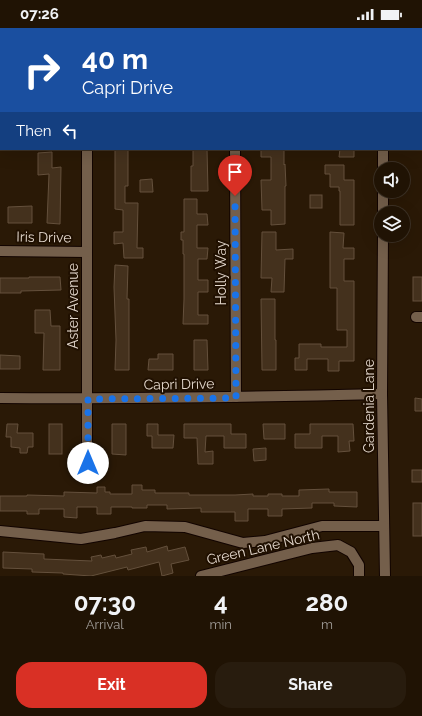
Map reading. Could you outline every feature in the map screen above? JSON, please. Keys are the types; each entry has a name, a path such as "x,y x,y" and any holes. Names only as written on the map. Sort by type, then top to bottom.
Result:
{"street":[{"name":"Aster Avenue","path":"87,150 88,463"},
{"name":"Holly Way","path":"235,150 236,398"},
{"path":"383,150 383,162"},
{"name":"Gardenia Lane","path":"383,242 382,394 385,576"},
{"name":"Iris Drive","path":"0,251 87,252"},
{"name":"Capri Drive","path":"0,398 236,398 382,394"},
{"path":"0,531 81,539 145,526 185,527 243,543 265,541 322,526 384,526"},
{"name":"Green Lane North","path":"201,576 312,548 338,545 351,552 359,565 359,576"}],"building":[{"path":"115,150 128,150 128,186 125,186 125,203 138,203 137,248 143,248 143,258 124,258 123,243 114,244 114,232 123,232 123,210 115,209"},
{"path":"193,150 207,150 208,191 191,191 191,166 193,166"},
{"path":"261,150 284,150 286,186 285,224 271,225 271,210 262,210 261,180 271,180 271,157 261,157"},
{"path":"340,150 354,150 354,157 339,157"},
{"path":"52,152 52,168 61,167 60,224 47,223 49,174 38,175 38,153"},
{"path":"325,165 344,165 344,180 354,180 354,225 340,225 339,187 330,187 330,174 325,174"},
{"path":"152,179 153,192 140,192 140,180"},
{"path":"310,195 322,195 322,208 310,208"},
{"path":"184,199 197,199 197,214 207,214 208,225 197,225 197,248 208,248 207,259 198,259 198,280 208,280 208,292 198,292 198,315 208,315 208,324 183,324 184,254 181,232 184,232"},
{"path":"32,206 32,223 8,223 8,207"},
{"path":"262,232 276,232 276,250 293,249 293,259 285,259 284,292 271,292 272,278 261,278"},
{"path":"330,232 344,233 343,248 354,248 354,259 344,259 344,281 354,281 354,361 339,361 339,371 328,371 328,359 307,359 307,370 295,370 295,358 299,358 299,344 321,344 321,347 347,347 347,330 337,330 337,288 330,288"},
{"path":"115,265 128,266 127,299 129,299 129,370 115,370"},
{"path":"60,277 61,290 0,293 0,278"},
{"path":"413,277 422,277 422,301 413,301"},
{"path":"261,299 275,299 276,370 262,370"},
{"path":"35,310 50,310 51,326 60,326 60,370 43,370 44,333 35,333"},
{"path":"194,340 207,340 208,370 194,370"},
{"path":"158,354 173,354 173,370 148,370 149,359 158,359"},
{"path":"0,355 20,356 20,369 0,369"},
{"path":"415,398 422,399 422,411 415,411"},
{"path":"7,424 18,424 17,433 33,433 33,447 28,447 27,453 20,453 20,448 11,447 11,437 6,437"},
{"path":"49,424 62,424 62,454 49,454"},
{"path":"112,424 126,424 126,455 112,454"},
{"path":"147,424 158,424 158,435 174,435 173,448 152,448 152,436 147,436"},
{"path":"184,424 231,424 231,434 246,434 246,448 224,448 224,436 206,436 205,452 213,451 213,464 198,464 197,438 184,438"},
{"path":"263,424 285,424 285,439 264,439"},
{"path":"310,424 353,424 354,441 349,441 350,451 338,452 338,436 322,436 322,448 295,448 295,434 310,434"},
{"path":"266,448 266,460 254,461 253,449"},
{"path":"412,470 422,470 422,482 412,482"},
{"path":"132,485 142,485 142,490 155,490 155,493 189,493 189,495 253,494 253,496 268,496 268,494 282,494 282,496 299,496 299,490 329,489 329,492 357,492 357,507 334,506 334,503 312,503 312,508 282,509 282,516 268,516 268,509 248,509 248,521 235,521 235,512 201,512 201,508 167,509 167,505 147,505 147,508 111,507 111,514 97,514 97,507 77,507 77,518 64,517 64,509 39,509 39,514 27,514 27,511 0,511 0,496 64,496 64,492 97,493 97,487 105,487 105,492 110,492 110,494 132,494"},
{"path":"413,503 422,503 422,536 413,536"},
{"path":"167,546 168,551 185,547 189,560 171,564 173,573 162,576 159,562 128,570 127,567 91,576 32,572 32,569 3,568 3,552 44,554 44,559 92,561 91,557 101,555 102,558 115,555 116,558 132,554 131,550 146,547 147,552"}],"route":[{"path":"88,463 88,399 236,398 235,196"}]}
